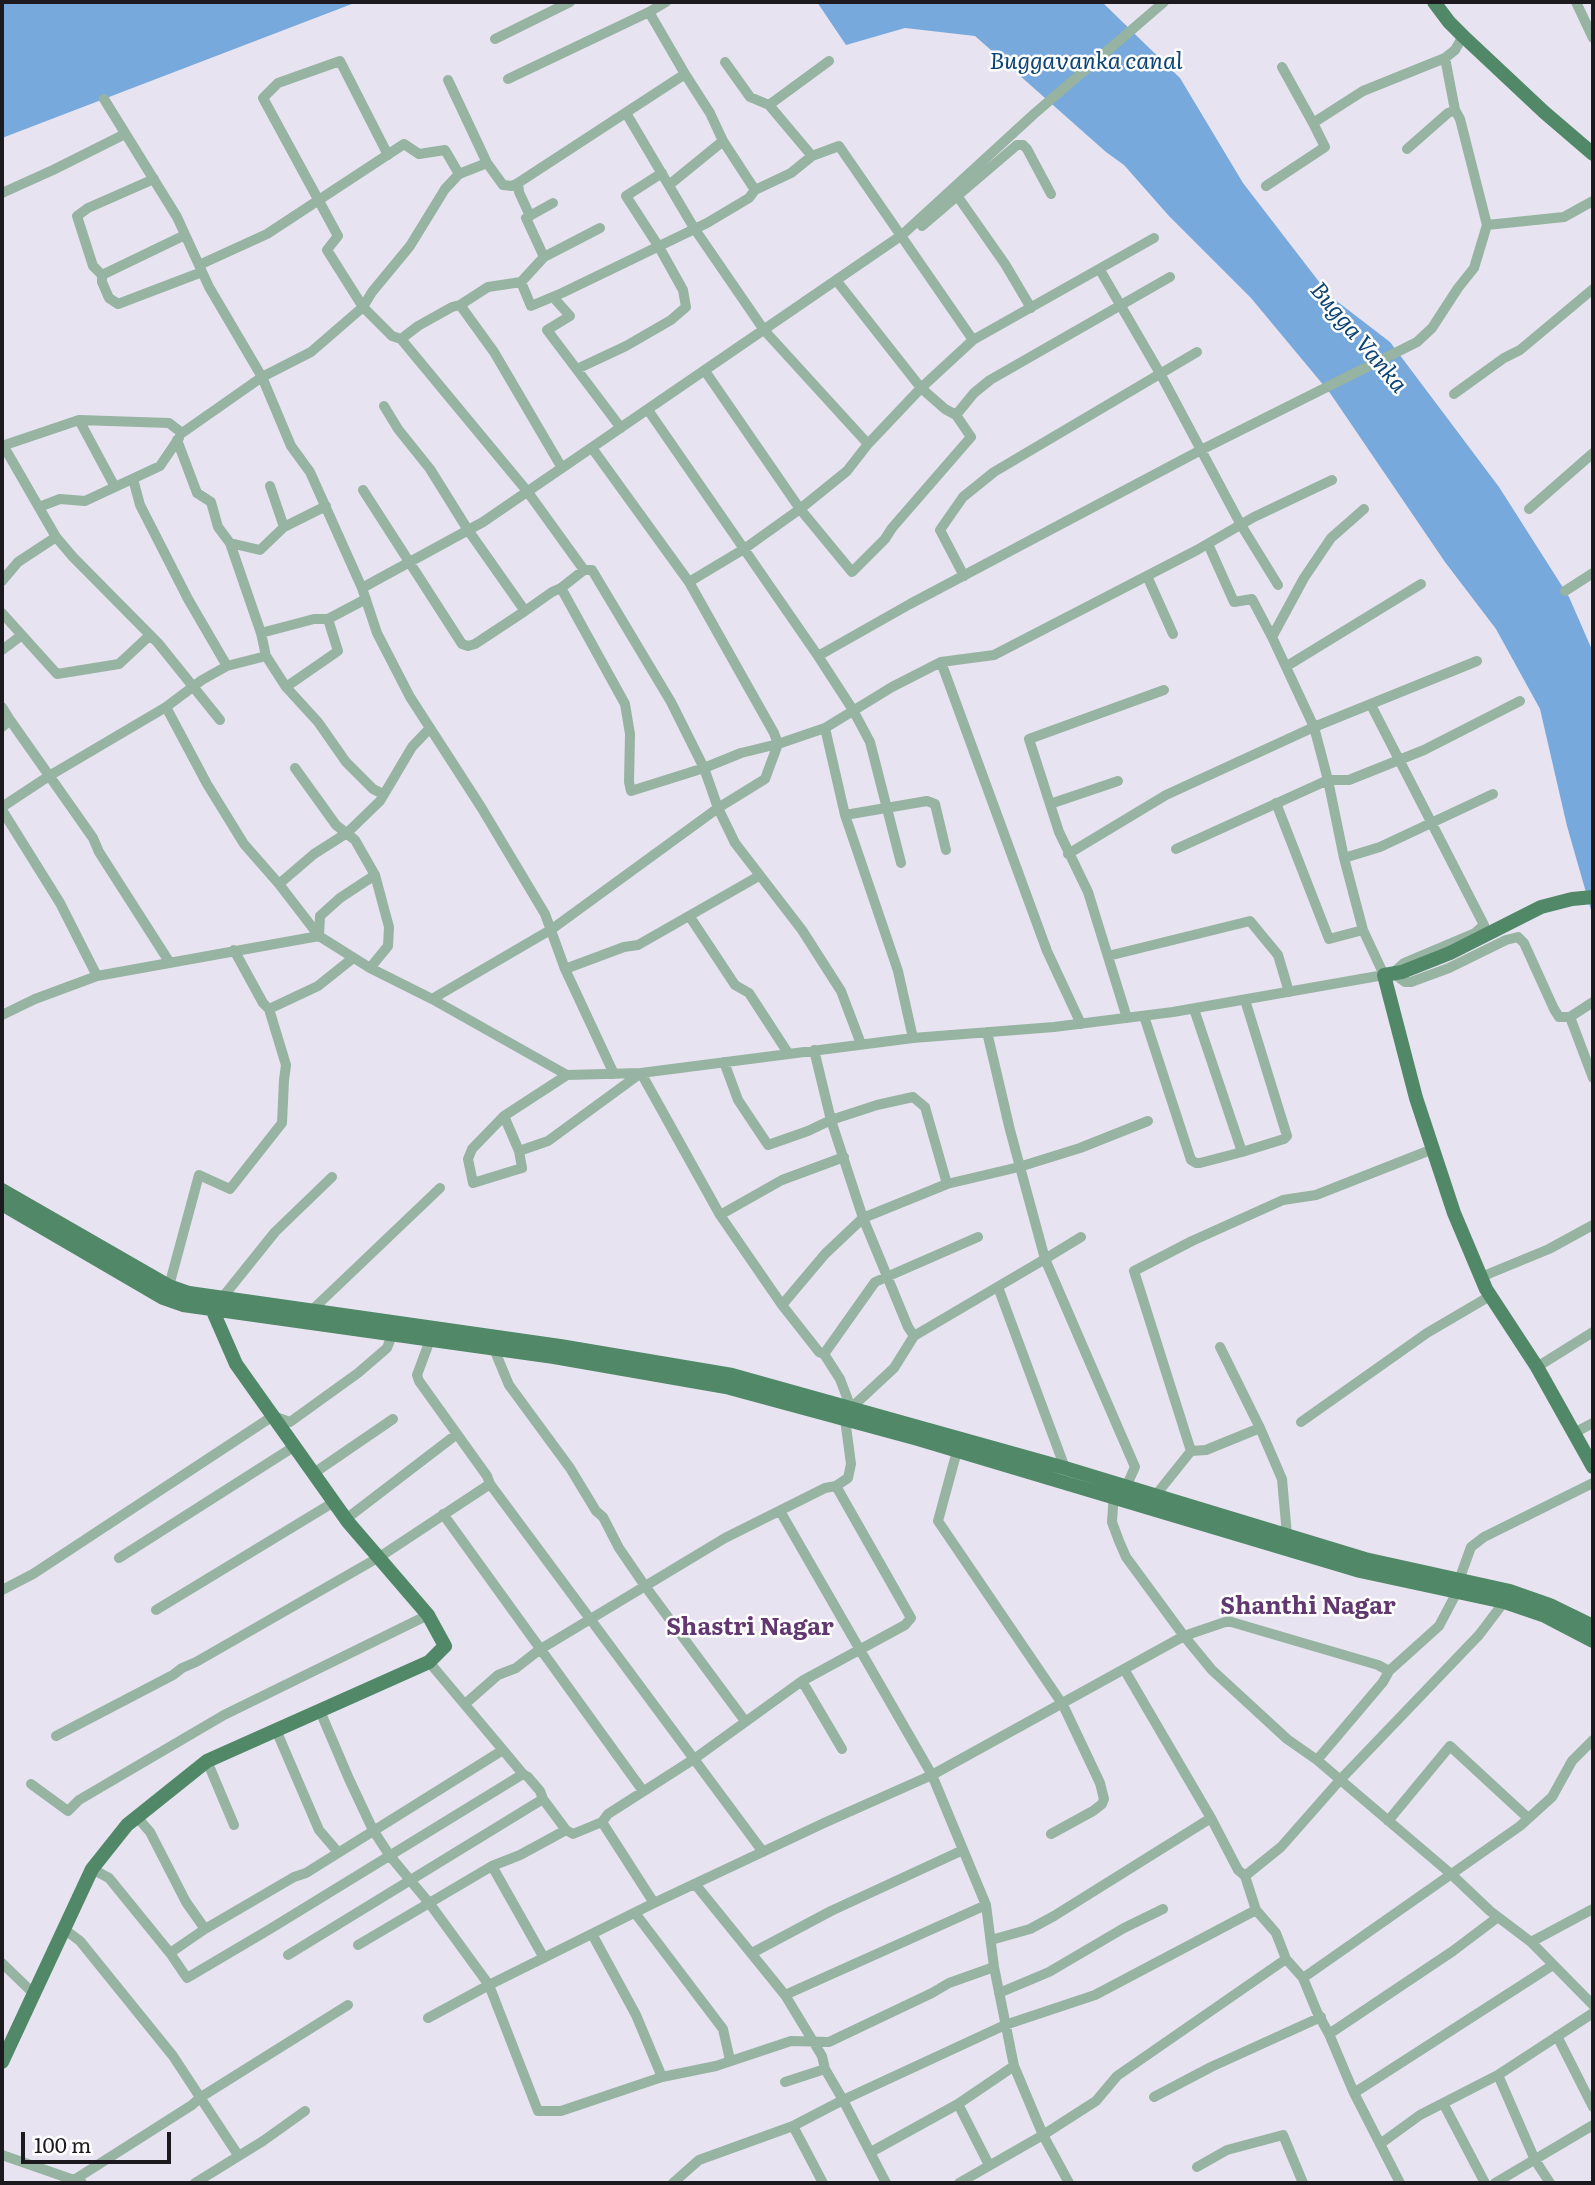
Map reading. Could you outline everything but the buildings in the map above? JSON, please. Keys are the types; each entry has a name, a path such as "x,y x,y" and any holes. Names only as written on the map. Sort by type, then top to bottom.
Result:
{"main road":[{"path":"1434,2 1463,36 1593,154"},
{"path":"1593,897 1541,907 1450,953 1402,972 1389,974 1416,1098 1454,1213 1490,1296 1537,1367 1593,1467"},
{"path":"2,1189 169,1286 215,1301 392,1335 726,1387 848,1413 1065,1468 1118,1489 1360,1571 1510,1591 1550,1605 1593,1626"},
{"path":"2,1204 163,1298 183,1305 215,1301 311,1311 560,1346 732,1376 957,1451 1155,1496 1458,1586 1545,1616 1593,1641"},
{"path":"2,2062 92,1869 127,1825 207,1760 429,1662 445,1646 428,1615 346,1519 236,1364 215,1301"}],"street":[{"path":"495,39 570,2"},
{"path":"508,79 666,2"},
{"path":"1576,2 1593,38"},
{"path":"903,238 1034,114 1161,5"},
{"path":"649,12 710,113 723,141 755,190"},
{"path":"1313,123 1363,91 1446,58 1455,50 1463,36"},
{"path":"818,656 910,604 1201,450 1417,342 1432,328 1474,268 1487,225 1460,119 1455,110 1446,58"},
{"path":"388,155 341,61 278,83 263,99 338,236 327,250 363,307 391,336 401,339 527,492 584,570"},
{"path":"769,105 829,61"},
{"path":"725,62 750,97 769,105 812,156"},
{"path":"1266,186 1325,146 1282,67"},
{"path":"448,80 487,163 503,185 512,186 685,74"},
{"path":"104,99 177,216 201,269 262,377 291,446 310,472 326,506 364,594 377,633 410,697 481,807 545,915 565,969 614,1073"},
{"path":"1407,149 1455,110"},
{"path":"626,113 694,228 764,330 869,444"},
{"path":"2,192 125,134"},
{"path":"669,185 723,141"},
{"path":"153,179 88,208 77,216 93,266 102,275 109,298 118,304 201,269 267,234 406,144 419,154 445,150 459,174"},
{"path":"261,633 314,619 328,619 410,562 468,530 527,492 836,280 903,238 958,197 1017,145 1023,145 1027,149 1051,194"},
{"path":"521,282 531,306 718,217 749,198 755,190 791,173 812,156 839,146 973,340"},
{"path":"39,507 60,499 85,501 160,466 180,437 262,377 311,352 363,307 410,246 445,189 459,174 487,163"},
{"path":"578,369 626,346 671,320 686,307 683,290 626,196 662,173"},
{"path":"519,183 519,192 530,216"},
{"path":"958,197 1005,264 1031,308"},
{"path":"1487,225 1564,217 1593,201"},
{"path":"544,257 526,218 554,203"},
{"path":"401,339 488,286 521,282 544,257 600,228"},
{"path":"102,275 185,235"},
{"path":"689,582 744,549 847,471 921,388 973,340 1154,238"},
{"path":"1100,270 1161,375 1241,525 1278,585"},
{"path":"956,415 974,393 990,380 1170,277"},
{"path":"705,371 800,509 852,572 885,539 891,528 971,437 956,415 921,388 836,280"},
{"path":"1454,394 1504,358 1520,350 1593,289"},
{"path":"552,297 570,316 547,330 621,428"},
{"path":"460,305 494,352 562,468"},
{"path":"964,576 940,530 963,497 994,472 1197,352"},
{"path":"384,406 398,429 430,469 468,530 525,611"},
{"path":"648,410 853,710 870,742 901,863"},
{"path":"79,420 115,487"},
{"path":"220,720 158,643 56,537 3,446 79,420 169,423 180,437 197,493 211,502 218,527 230,543 261,633 266,656 286,687 318,722 346,762 373,789 383,794"},
{"path":"432,999 552,929 718,808 765,779 778,744 689,582 592,448"},
{"path":"1529,509 1593,453"},
{"path":"133,479 140,505 188,599 227,666"},
{"path":"562,588 625,704 630,734 631,791 741,753 825,728 892,687 941,662 994,654 1332,480"},
{"path":"270,486 284,527"},
{"path":"363,490 462,644 475,644 562,588 584,570 592,570 671,702 704,768 734,844 802,930 841,991 861,1044"},
{"path":"230,543 260,550 284,527 326,506"},
{"path":"1272,637 1304,578 1331,538 1364,509"},
{"path":"2,581 18,562 56,537"},
{"path":"1208,544 1234,602 1252,599 1314,727 1363,930 1389,974 1411,982 1518,937 1524,943 1559,1017 1570,1017 1593,1002"},
{"path":"1147,576 1173,634"},
{"path":"1565,591 1591,578"},
{"path":"1287,667 1421,584"},
{"path":"2,613 57,674 119,664 149,636"},
{"path":"286,687 338,651 328,619"},
{"path":"2,650 22,635"},
{"path":"97,976 60,903 2,809 49,776 166,707 202,680 227,666 266,656"},
{"path":"1068,854 1166,795 1314,727 1477,661"},
{"path":"941,662 1047,951 1081,1024"},
{"path":"1127,1018 1088,892 1068,854 1029,739 1164,690"},
{"path":"1176,849 1328,779 1349,780 1399,760 1443,741 1520,701"},
{"path":"504,1116 520,1151 522,1168 472,1182 468,1159 472,1149 504,1116 566,1075 641,1073 913,1038 1081,1024 1194,1009 1389,974 1404,963 1475,933 1484,925 1371,705"},
{"path":"2,707 6,724 49,776 93,838 99,852 170,962"},
{"path":"166,707 207,785 244,844 319,936 370,968 432,999 566,1075"},
{"path":"279,884 314,854 346,833 380,801 412,747 430,728"},
{"path":"825,728 845,815 898,971 913,1038"},
{"path":"295,768 336,825 355,840 375,875 389,927 388,946 370,968"},
{"path":"1050,804 1118,781"},
{"path":"1344,858 1380,847 1493,794"},
{"path":"845,815 927,802 935,804 946,850"},
{"path":"1276,803 1329,939 1363,930"},
{"path":"319,936 320,916 340,898 375,875"},
{"path":"565,969 624,947 638,945 759,876"},
{"path":"690,917 735,985 749,993 788,1053"},
{"path":"1108,956 1250,922 1278,955 1289,992"},
{"path":"2,1015 35,999 97,976 319,936"},
{"path":"169,1286 199,1175 230,1189 282,1123 286,1065 269,1009 262,1003 234,950"},
{"path":"269,1009 318,986 353,958"},
{"path":"1144,1016 1191,1160 1200,1163 1284,1139 1287,1134 1245,1000"},
{"path":"1194,1009 1242,1152"},
{"path":"1570,1017 1593,1078"},
{"path":"987,1032 1019,1167 1045,1259 1135,1467 1118,1489 1112,1522 1126,1557 1212,1670 1287,1739 1317,1760 1498,1917 1531,1942 1593,2005"},
{"path":"814,1050 831,1120 863,1218 914,1336"},
{"path":"724,1062 738,1100 768,1145 831,1120 913,1097 925,1107 947,1184"},
{"path":"520,1151 548,1141 641,1073"},
{"path":"465,1704 498,1675 516,1668 539,1650 725,1538 848,1478 851,1464 848,1413 840,1379 824,1354 819,1352 782,1305 720,1215 641,1073"},
{"path":"782,1305 825,1254 863,1218 947,1184 1019,1167 1080,1148 1148,1121"},
{"path":"1191,1451 1134,1271 1192,1241 1283,1200 1316,1195 1433,1149"},
{"path":"720,1215 782,1180 844,1157"},
{"path":"215,1301 275,1232 332,1177"},
{"path":"311,1311 440,1188"},
{"path":"1481,1277 1549,1249 1593,1225"},
{"path":"824,1354 875,1282 978,1237"},
{"path":"848,1413 894,1368 914,1336 1081,1237"},
{"path":"998,1287 1065,1468"},
{"path":"1301,1422 1427,1333 1490,1296"},
{"path":"1537,1367 1593,1332"},
{"path":"2,1590 33,1574 273,1416 290,1422 358,1373 387,1348 392,1335"},
{"path":"430,1340 416,1375 419,1381 490,1484 763,1852"},
{"path":"1220,1348 1282,1479 1287,1535"},
{"path":"494,1349 509,1385 570,1468 645,1586 745,1721"},
{"path":"314,1474 393,1419"},
{"path":"1574,1433 1593,1423"},
{"path":"1155,1496 1191,1451 1206,1450 1260,1428"},
{"path":"346,1519 457,1434"},
{"path":"119,1558 295,1446"},
{"path":"957,1451 938,1521 1062,1703 1100,1783 1104,1799 1093,1811 1051,1834"},
{"path":"1317,1760 1383,1682 1389,1671 1438,1626 1458,1586 1471,1547 1484,1537 1593,1483"},
{"path":"56,1736 173,1675 379,1558 490,1484"},
{"path":"429,1662 540,1791 566,1830 573,1834 602,1822 608,1814 694,1759 802,1681 905,1625 911,1618 836,1486"},
{"path":"156,1610 334,1502"},
{"path":"780,1511 932,1775 986,1905 994,1967 1014,2066 1043,2135 1069,2183"},
{"path":"443,1514 643,1791"},
{"path":"1245,1876 1281,1847 1340,1780 1479,1635 1504,1602"},
{"path":"31,1784 68,1811 79,1800 224,1715 428,1615"},
{"path":"428,2018 654,1903 932,1775 1184,1636 1228,1621 1378,1665 1389,1671"},
{"path":"1124,1669 1211,1818 1238,1870 1245,1876 1256,1910 1276,1933 1286,1959 1303,1978 1354,2093 1400,2183"},
{"path":"802,1681 842,1749"},
{"path":"320,1711 373,1830 489,1985 538,2111 561,2110 662,2077 716,2066 791,2041 829,2042 949,1983 994,1967"},
{"path":"276,1730 319,1830 337,1852"},
{"path":"1303,1978 1520,1826 1552,1797 1572,1761 1593,1740"},
{"path":"1388,1821 1450,1746 1528,1818"},
{"path":"170,1953 205,1929 294,1877 306,1873 503,1750"},
{"path":"207,1760 234,1825"},
{"path":"92,1869 109,1878 187,1978 523,1774"},
{"path":"288,1955 543,1799"},
{"path":"137,1817 150,1832 186,1902 205,1929"},
{"path":"990,1940 1030,1929 1054,1916 1211,1818"},
{"path":"602,1822 654,1903"},
{"path":"358,1945 492,1866 520,1855 566,1830"},
{"path":"752,1953 831,1911 963,1850"},
{"path":"492,1866 544,1958"},
{"path":"695,1884 785,1995 814,2042 825,2069 886,2183"},
{"path":"785,1995 986,1905"},
{"path":"999,1993 1049,1972 1124,1928 1163,1909"},
{"path":"1531,1942 1593,1909"},
{"path":"673,2183 699,2160 793,2126 842,2100 1005,2025 1095,1995 1256,1910"},
{"path":"635,1913 723,2029 730,2060"},
{"path":"1329,2034 1453,1951 1498,1917"},
{"path":"64,1929 80,1941 173,2056 238,2155"},
{"path":"593,1934 636,2015 662,2077"},
{"path":"959,2183 1096,2101 1117,2076 1286,1959"},
{"path":"2,1963 33,1994"},
{"path":"1354,2093 1553,1965"},
{"path":"2,2155 78,2182 192,2105 201,2096 348,2005"},
{"path":"1380,2144 1420,2115 1498,2076 1593,2013"},
{"path":"1154,2097 1211,2067 1321,2017"},
{"path":"1558,2036 1593,2108"},
{"path":"871,2152 958,2104 1014,2066"},
{"path":"785,2082 825,2069"},
{"path":"1498,2076 1535,2160 1550,2183"},
{"path":"1443,2103 1485,2183"},
{"path":"958,2104 989,2165"},
{"path":"195,2183 234,2160 305,2111"},
{"path":"1495,2183 1593,2125"},
{"path":"793,2126 823,2183"},
{"path":"1197,2167 1227,2150 1283,2135 1303,2183"}],"water":[{"path":"2,2 357,2 2,138"},
{"name":"Buggavanka canal","path":"817,2 1102,2 1180,78 1243,183 1330,296 1390,342 1499,487 1569,597 1593,652 1593,917 1567,826 1540,709 1496,629 1445,562 1330,393 1251,298 1169,216 1124,165 975,36 905,28 846,45"}],"district":[{"name":"Shanthi Nagar","path":"1308,1607"},
{"name":"Shastri Nagar","path":"750,1628"}],"water label":[{"name":"Bugga Vanka","path":"1358,338"}]}
